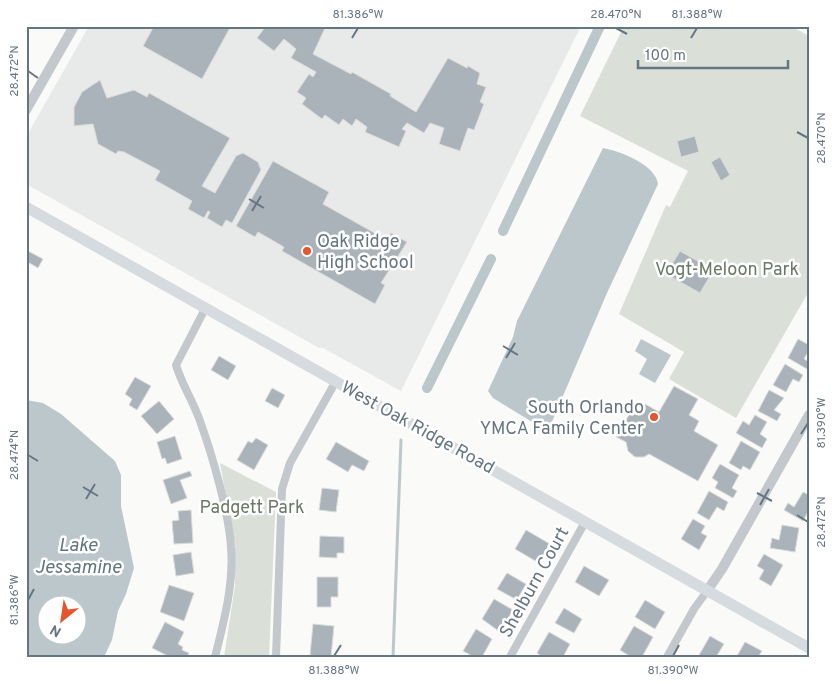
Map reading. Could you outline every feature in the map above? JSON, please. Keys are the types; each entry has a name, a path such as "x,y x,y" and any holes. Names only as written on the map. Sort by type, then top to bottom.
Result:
{"main road":[{"name":"West Oak Ridge Road","path":"26,207 809,648"}],"street":[{"path":"26,110 74,26"},
{"path":"205,309 176,365 181,382 200,420 223,504 231,547 230,590 215,657"},
{"path":"276,657 282,489 290,463 336,381"},
{"path":"667,657 694,609 722,569 809,415"},
{"name":"Shelburn Court","path":"510,657 585,522"}],"shaded area":[{"name":"Oak Ridge High School","path":"89,26 581,26 401,391 323,348 319,348 26,184 26,137"}],"green space":[{"name":"Vogt-Meloon Park","path":"624,26 791,26 809,36 809,291 736,418 669,379 684,352 619,314 666,205 670,207 688,171 580,116"},
{"name":"Padgett Park","path":"220,463 276,492 269,657 224,657 235,586 235,545"}],"water":[{"path":"603,148 618,152 644,165 656,177 658,184 607,293 551,424 542,428 493,398 488,391 513,337 517,321"},
{"path":"641,339 671,355 655,383 639,374 647,359 635,351"},
{"name":"Lake Jessamine","path":"26,400 43,403 61,414 115,461 121,475 121,506 134,568 126,594 118,611 112,640 104,657 26,657"}],"building":[{"path":"154,26 231,26 202,79 143,46"},
{"path":"266,26 326,26 313,54 351,74 352,72 391,94 390,96 416,112 448,58 467,68 468,66 480,73 477,84 486,87 480,102 484,104 474,130 468,128 460,151 439,144 444,128 430,123 424,133 407,123 402,129 406,131 399,147 365,132 367,127 356,119 352,126 343,119 339,125 325,115 322,119 302,104 306,98 297,92 309,74 313,77 316,72 291,58 296,49 284,39 274,51 257,38"},
{"path":"100,80 107,98 134,90 147,97 149,93 230,138 202,186 215,193 236,156 243,153 258,162 261,170 232,223 226,220 222,227 207,218 210,212 208,211 204,218 188,209 192,201 155,180 160,171 124,152 118,151 116,154 98,144 93,124 74,126 74,107 82,92"},
{"path":"695,136 699,152 681,157 677,141"},
{"path":"720,157 730,175 721,181 711,162"},
{"path":"273,161 329,192 323,204 387,240 391,233 407,242 381,283 385,285 375,304 282,251 284,247 258,232 255,237 236,226"},
{"path":"26,250 43,259 38,268 26,261"},
{"path":"680,251 710,268 707,274 710,276 700,293 666,274"},
{"path":"798,339 809,345 809,350 804,359 809,362 807,369 788,358"},
{"path":"219,356 236,366 228,380 211,370"},
{"path":"785,364 803,375 799,382 793,379 786,392 773,385"},
{"path":"135,377 151,386 137,410 129,405 132,399 125,394"},
{"path":"674,386 698,399 689,415 699,421 694,431 718,445 698,481 649,454 644,457 635,457 628,451 626,442 616,437 633,408 641,412 645,404 659,412"},
{"path":"272,388 285,395 278,408 265,401"},
{"path":"769,390 784,398 774,410 781,414 777,421 758,411"},
{"path":"159,401 174,419 157,434 141,416"},
{"path":"755,415 767,422 760,434 767,439 762,448 736,433 743,421 749,425"},
{"path":"175,436 182,459 167,464 165,458 162,459 157,442"},
{"path":"256,438 268,445 254,470 237,460 248,441 252,443"},
{"path":"741,441 760,452 750,470 743,466 741,470 729,463"},
{"path":"336,442 369,461 364,471 352,465 348,472 326,459"},
{"path":"720,464 739,475 732,488 737,491 733,498 715,488 718,482 712,478"},
{"path":"190,471 192,476 180,480 187,498 171,504 163,480"},
{"path":"322,488 339,490 336,512 319,510"},
{"path":"709,491 728,502 724,511 717,507 709,520 697,513"},
{"path":"803,492 809,495 809,510 803,521 784,510 788,503 794,507"},
{"path":"191,510 193,543 174,544 172,521 179,520 178,511"},
{"path":"693,519 705,526 701,533 707,536 699,550 681,539"},
{"path":"782,525 799,528 795,552 770,548 772,538 779,540"},
{"path":"526,530 550,544 539,563 515,549"},
{"path":"320,536 344,537 344,553 337,553 337,558 319,557"},
{"path":"191,552 194,573 176,576 173,555"},
{"path":"764,554 783,565 771,586 759,579 764,570 757,566"},
{"path":"584,566 609,580 599,596 575,582"},
{"path":"507,573 526,584 517,600 497,589"},
{"path":"317,577 338,577 338,597 331,597 331,607 317,607"},
{"path":"169,585 194,593 184,621 160,612"},
{"path":"494,599 513,610 500,632 482,619"},
{"path":"645,600 665,612 655,629 635,617"},
{"path":"564,608 582,619 574,633 555,623"},
{"path":"165,622 184,632 178,644 183,647 182,650 189,653 187,657 170,657 152,648"},
{"path":"313,624 334,626 331,657 310,655"},
{"path":"634,626 653,637 642,657 631,657 620,650"},
{"path":"476,629 492,639 482,657 474,657 463,651"},
{"path":"549,632 570,644 563,657 543,657 537,653"},
{"path":"710,636 724,644 716,657 698,657"},
{"path":"745,642 762,651 758,657 737,656"}],"waterway":[{"path":"503,231 600,26"},
{"path":"427,388 491,259"},
{"path":"393,657 401,440"}],"place":[{"name":"Oak Ridge High School","path":"307,251"},
{"name":"South Orlando YMCA Family Center","path":"654,417"}]}
